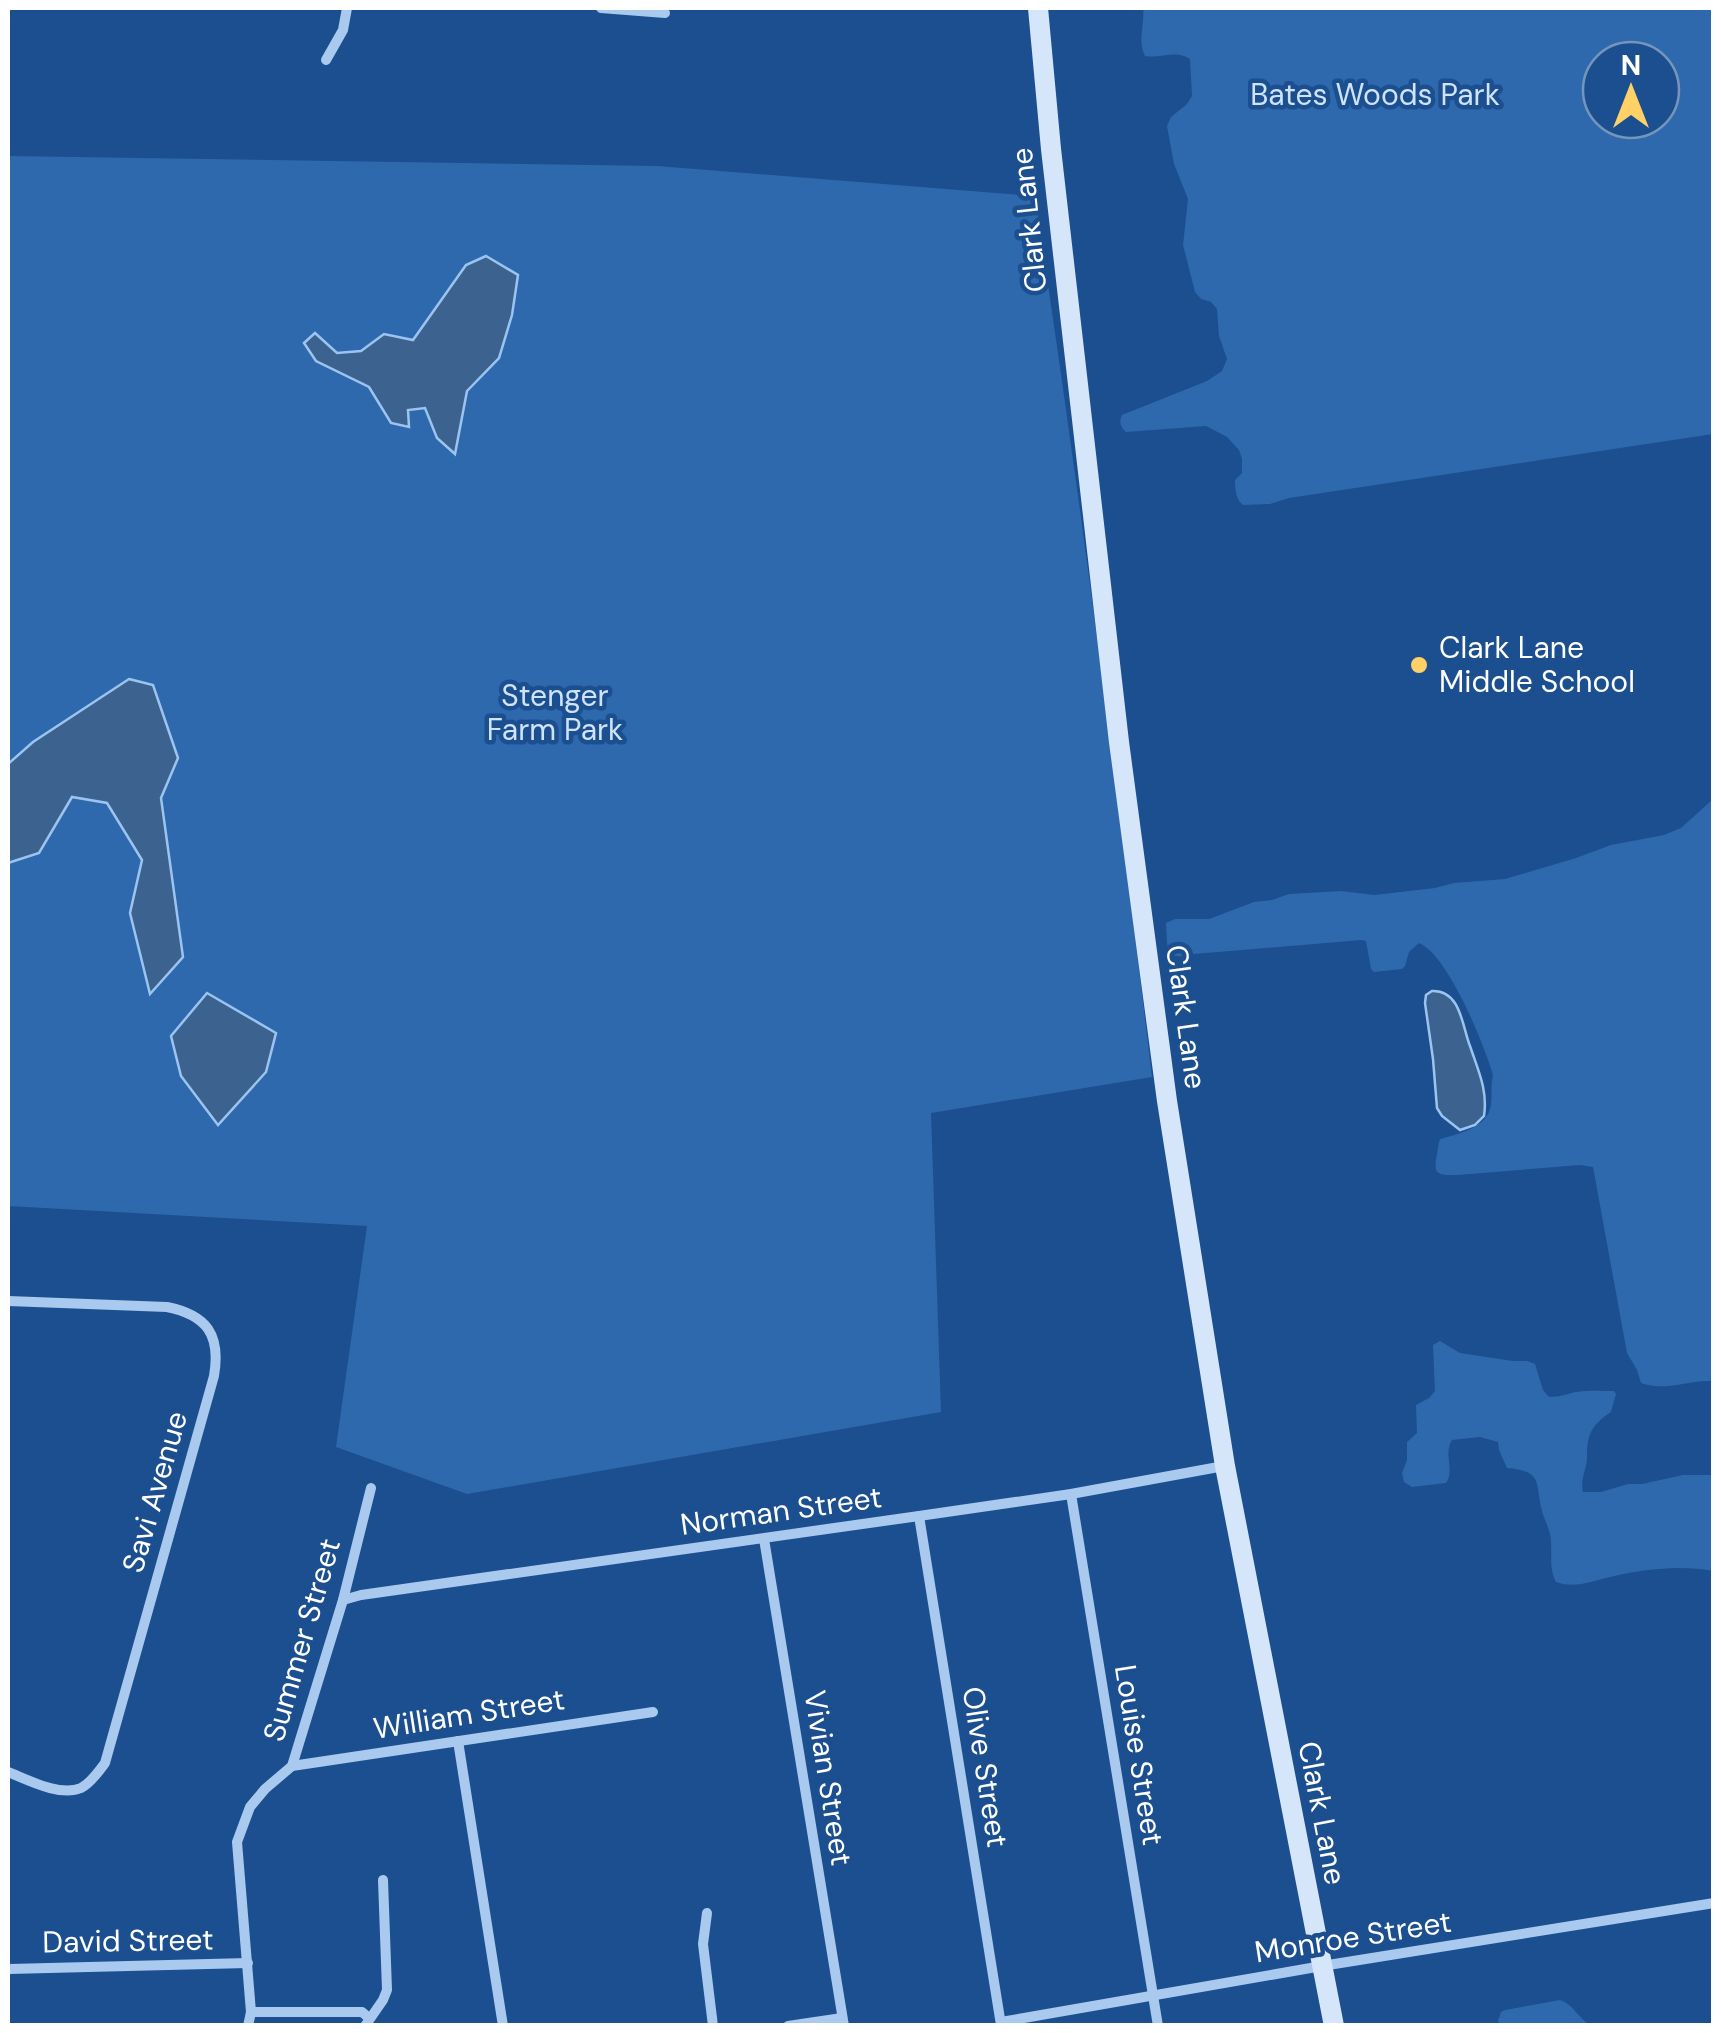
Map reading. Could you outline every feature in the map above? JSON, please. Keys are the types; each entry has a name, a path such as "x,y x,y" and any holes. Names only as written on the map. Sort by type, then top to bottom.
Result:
{"main road":[{"name":"Clark Lane","path":"1038,8 1050,149 1119,742 1170,1119 1225,1466 1334,2026"}],"street":[{"path":"326,60 342,30 347,8"},
{"path":"601,8 664,13"},
{"name":"Savi Avenue","path":"8,1301 187,1311 209,1328 216,1342 217,1360 105,1763 81,1788 63,1790 8,1772"},
{"name":"Norman Street","path":"342,1600 1070,1494 1225,1466"},
{"name":"Summer Street","path":"248,2026 251,2012 237,1842 250,1807 264,1788 292,1766 371,1488"},
{"name":"Louise Street","path":"1070,1494 1158,2026"},
{"name":"Olive Street","path":"919,1516 1001,2024"},
{"name":"Vivian Street","path":"764,1539 843,2022"},
{"name":"William Street","path":"292,1766 654,1712"},
{"path":"458,1741 502,2026"},
{"path":"251,2012 362,2012 367,2022 387,1990 383,1880"},
{"name":"Monroe Street","path":"1001,2024 1322,1966 1714,1903"},
{"path":"707,1913 703,1944 712,2026"},
{"name":"David Street","path":"9,1969 248,1964"},
{"path":"788,2026 843,2022"}],"green space":[{"name":"Bates Woods Park","path":"1143,8 1713,8 1713,434 1270,504 1243,505 1235,483 1242,473 1242,459 1227,437 1206,426 1126,432 1121,424 1122,415 1207,381 1222,371 1227,359 1219,336 1217,309 1195,292 1183,245 1188,199 1174,164 1167,126 1192,96 1190,59 1179,55 1145,56"},
{"name":"Stenger Farm Park","path":"8,156 657,166 1035,196 1097,636 1152,1077 931,1113 941,1412 467,1494 336,1447 367,1226 8,1206"},
{"path":"1713,799 1713,1385 1711,1381 1702,1381 1659,1386 1641,1383 1627,1353 1593,1167 1457,1175 1436,1170 1440,1139 1469,1130 1487,1116 1493,1075 1464,1002 1430,951 1419,943 1409,952 1402,969 1374,972 1366,941 1361,940 1177,956 1169,951 1166,923 1175,919 1209,919 1289,894 1341,891 1374,895 1505,879 1611,845 1664,835 1681,828"},
{"path":"1440,1341 1460,1353 1535,1364 1549,1397 1581,1391 1614,1391 1611,1412 1598,1422 1589,1437 1583,1492 1601,1492 1683,1475 1713,1475 1713,1571 1662,1569 1577,1585 1556,1582 1550,1534 1535,1480 1527,1472 1507,1468 1498,1442 1480,1437 1452,1440 1446,1483 1412,1487 1404,1482 1407,1442 1417,1433 1416,1405 1435,1391 1433,1345"},
{"path":"1560,2000 1591,2025 1500,2025 1498,2021 1505,2010"}],"shaded area":[{"path":"486,256 518,275 512,315 499,358 467,391 455,454 437,438 425,408 408,410 409,427 391,423 369,387 316,361 304,343 315,333 337,353 361,351 384,334 413,340 466,265"},
{"path":"129,679 153,685 178,758 161,798 183,957 150,994 130,913 142,860 107,803 72,797 39,853 8,863 8,764 33,742"},
{"path":"1442,992 1455,1003 1483,1089 1484,1116 1475,1125 1460,1130 1437,1108 1425,1003 1426,995"},
{"path":"207,993 276,1033 266,1072 218,1125 181,1076 171,1036"}],"place":[{"name":"Clark Lane Middle School","path":"1419,665"}]}
